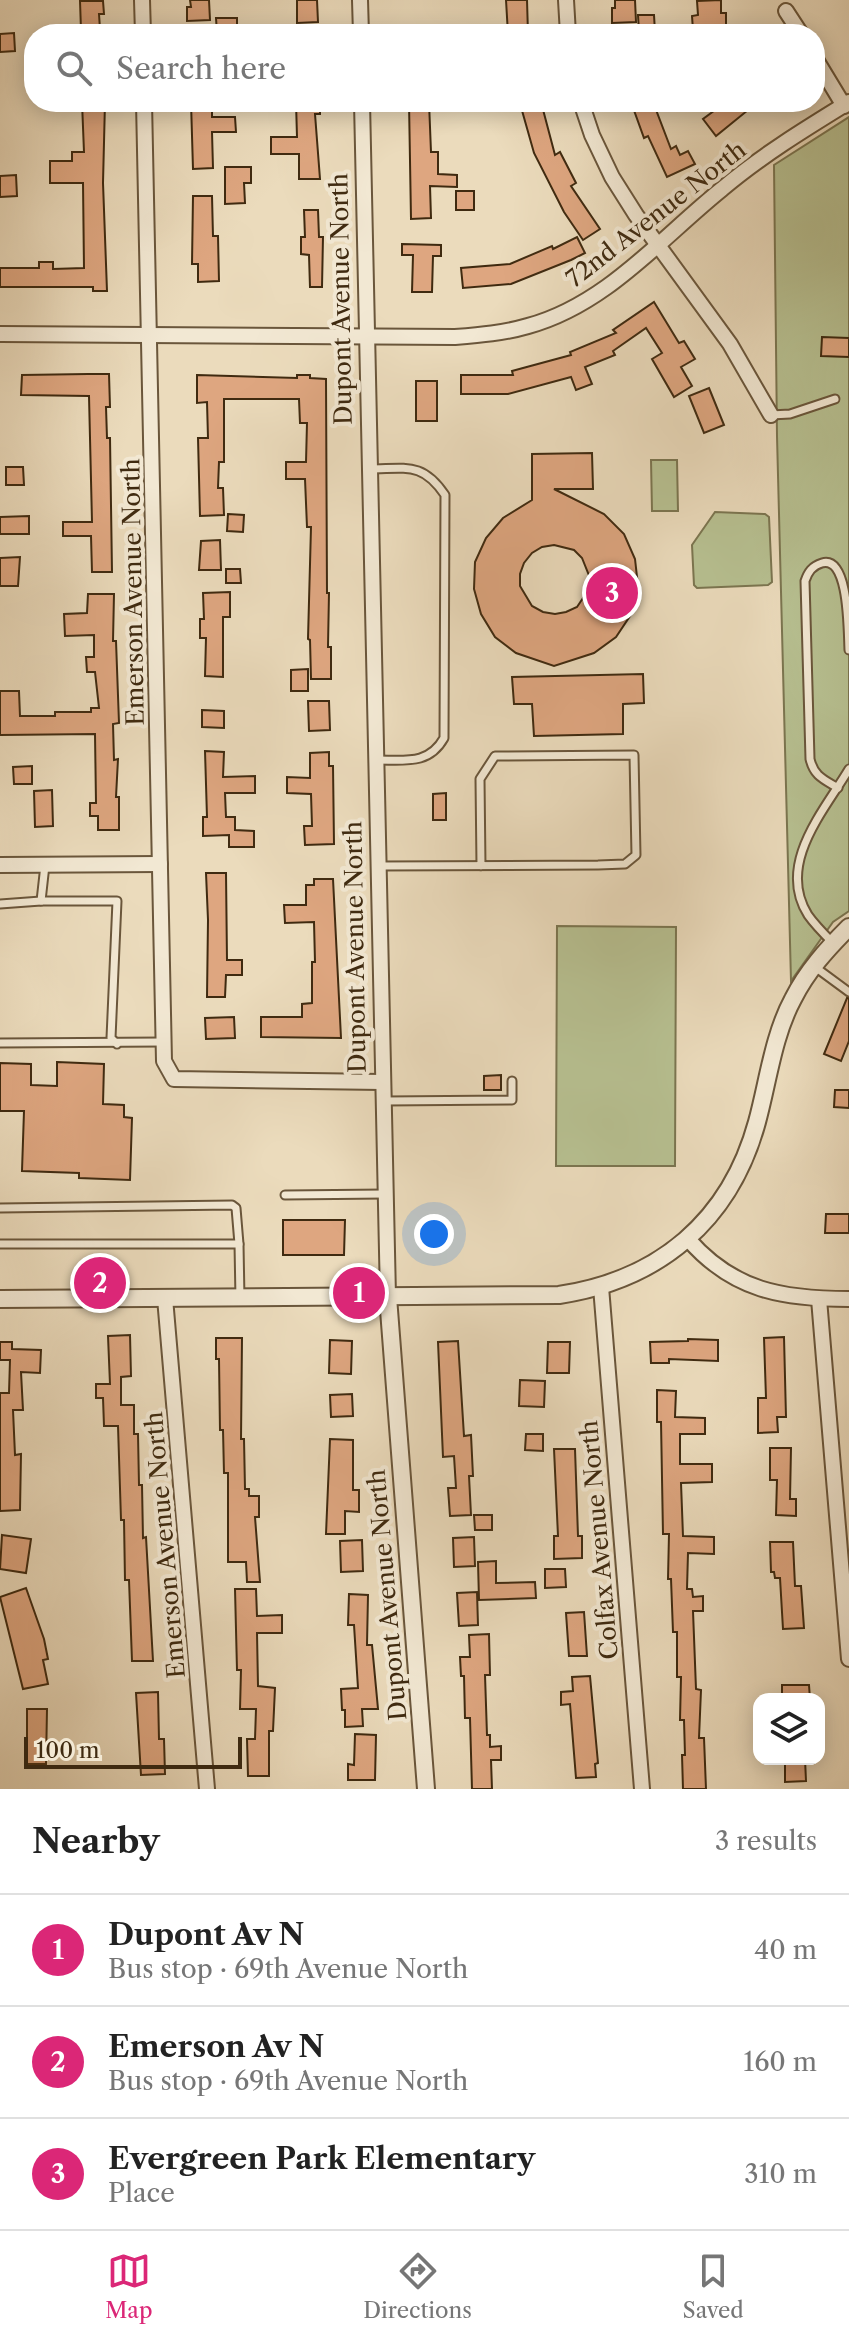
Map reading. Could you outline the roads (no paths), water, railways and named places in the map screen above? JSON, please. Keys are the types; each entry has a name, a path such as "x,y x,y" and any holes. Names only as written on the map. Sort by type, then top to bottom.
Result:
{"street":[{"path":"142,0 143,24"},
{"path":"360,0 361,24"},
{"path":"566,0 567,24"},
{"path":"786,11 794,24"},
{"path":"825,73 846,104"},
{"name":"72nd Avenue North","path":"0,334 455,337 493,334 531,326 599,294 725,186 846,104"},
{"name":"Emerson Avenue North","path":"144,112 164,1061 174,1079 382,1082"},
{"name":"Dupont Avenue North","path":"362,112 388,1297 426,1789"},
{"path":"584,112 612,177 730,344 771,415"},
{"path":"0,865 160,864"},
{"path":"0,1299 559,1295 601,1287 656,1264 688,1239 714,1212 735,1179 748,1152 782,1025 792,1000 814,966 849,927"},
{"path":"688,1239 704,1257 740,1281 764,1291 819,1299 849,1299"},
{"name":"Colfax Avenue North","path":"601,1287 642,1789"},
{"name":"Emerson Avenue North","path":"165,1298 207,1789"},
{"path":"819,1299 849,1659"}],"lane":[{"path":"771,415 790,414 835,399"},
{"path":"368,469 416,469 434,478 445,495 444,738 436,751 418,759 375,760"},
{"path":"838,788 817,776 810,759 805,581 807,573 822,563 838,567 844,575 849,650"},
{"path":"377,866 481,866 625,864 636,855 634,755 495,756 480,779 481,866"},
{"path":"833,943 807,914 797,886 797,866 801,850 849,769"},
{"path":"41,901 45,865"},
{"path":"0,904 117,901 111,1038 117,1044"},
{"path":"814,966 849,992"},
{"path":"0,1043 164,1042"},
{"path":"383,1101 512,1100 512,1081"},
{"path":"285,1195 385,1194"},
{"path":"0,1208 232,1205 236,1208 240,1299"},
{"path":"0,1244 239,1244"}],"place":[{"name":"Evergreen Park Elementary","path":"612,593"},
{"name":"Emerson Av N","path":"100,1283"},
{"name":"Dupont Av N","path":"359,1293"}]}
